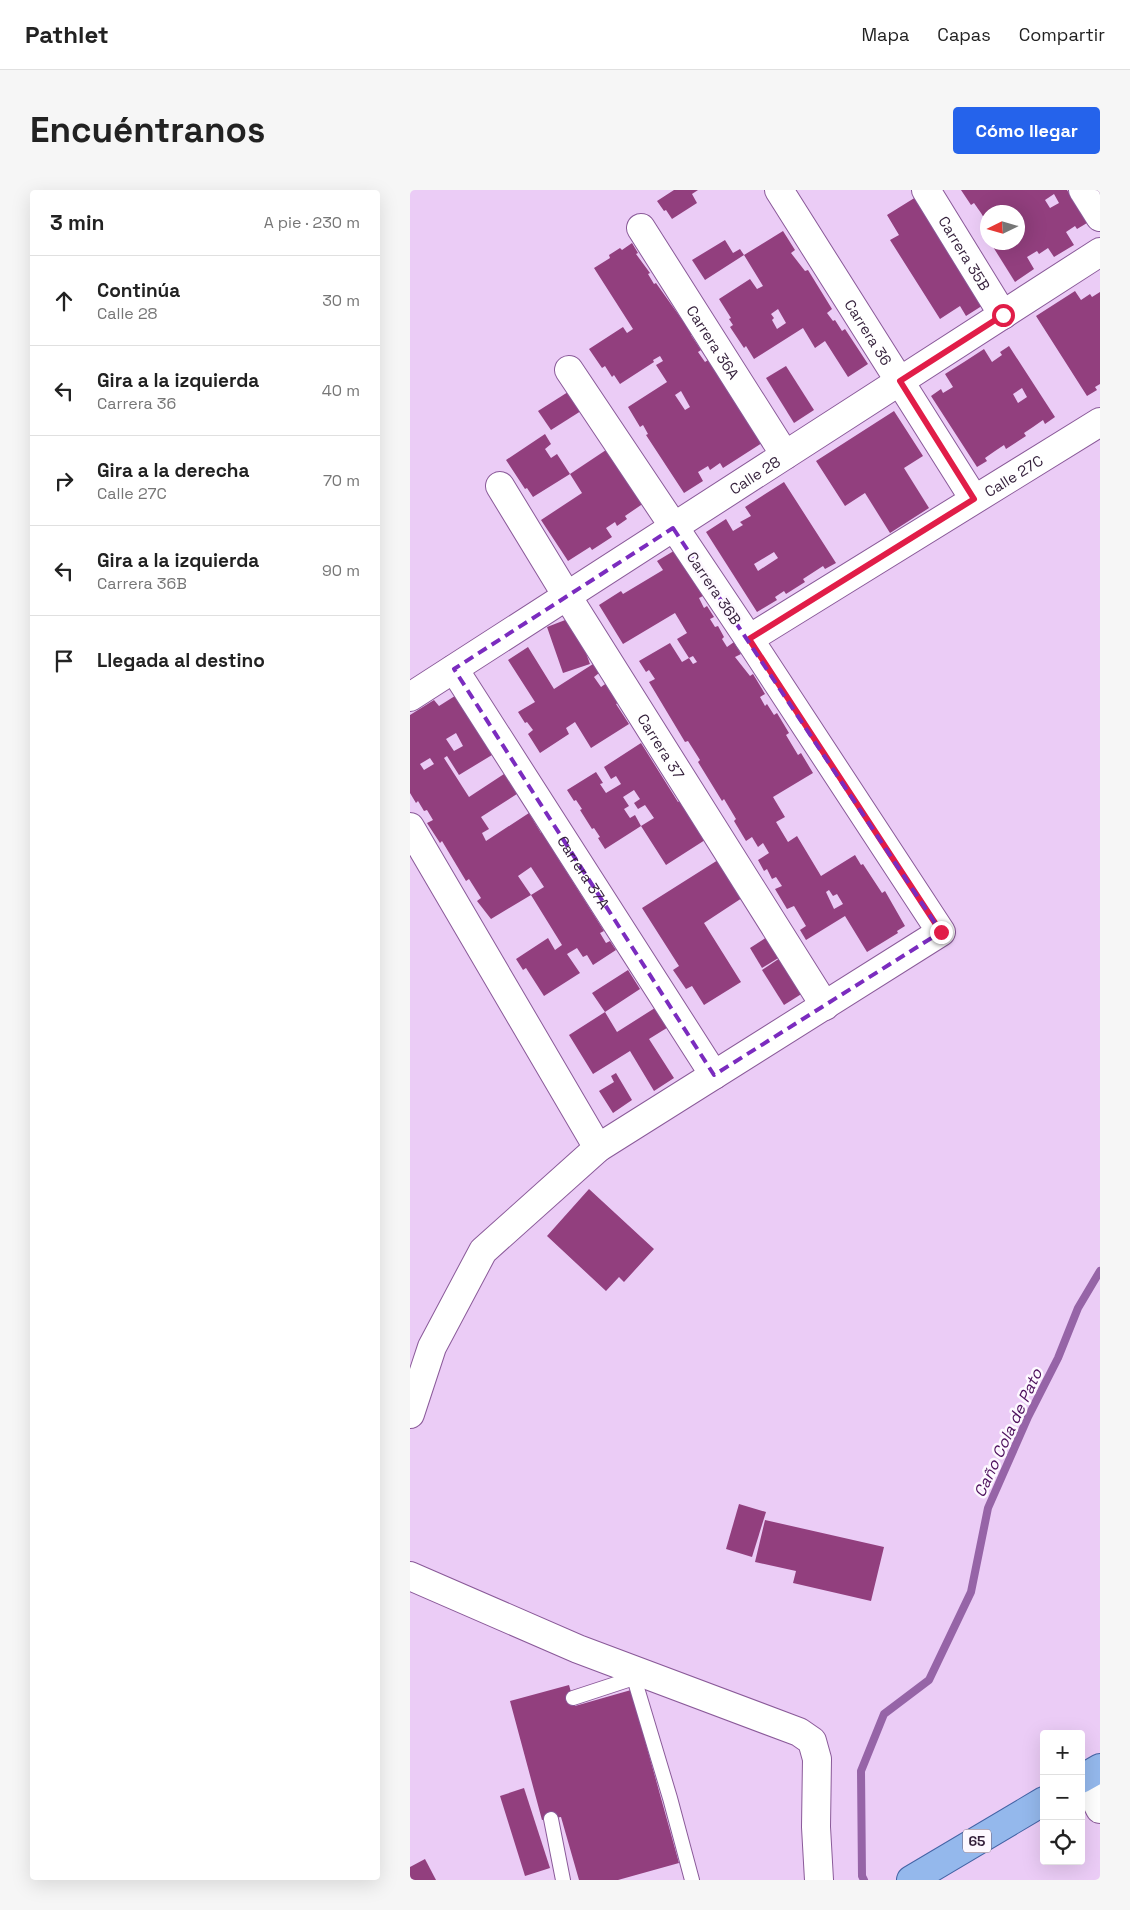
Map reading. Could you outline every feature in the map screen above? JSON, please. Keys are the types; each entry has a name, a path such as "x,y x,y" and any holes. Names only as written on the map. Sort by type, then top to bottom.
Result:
{"main road":[{"name":"65","path":"911,1880 1040,1803"}],"street":[{"name":"Carrera 36","path":"779,190 974,499"},
{"name":"Carrera 35B","path":"926,190 1003,315"},
{"path":"1083,190 1100,217"},
{"name":"Carrera 36A","path":"641,228 786,455"},
{"name":"Calle 28","path":"410,697 1100,252"},
{"name":"Carrera 36B","path":"569,370 749,639 941,932 825,1006"},
{"name":"Calle 27C","path":"749,639 1100,422"},
{"name":"Carrera 37","path":"500,486 825,1006"},
{"name":"Carrera 37A","path":"454,669 714,1076"},
{"path":"410,827 598,1148"},
{"path":"410,1414 432,1347 483,1251 598,1148 825,1006"},
{"path":"410,1576 578,1649 799,1732 812,1741 817,1759 816,1827 819,1880"},
{"path":"1088,1775 1100,1809"}],"lane":[{"path":"573,1698 634,1678 692,1880"},
{"path":"551,1819 563,1880"}],"highlighted area":[{"path":"673,528 941,932 714,1075 454,669"}],"building":[{"path":"674,190 698,190 692,194 697,203 672,219 657,201"},
{"path":"961,190 1067,190 1087,223 1077,229 1075,226 1066,232 1074,245 1054,257 1048,248 1039,254 1037,251 1027,257 1034,269 1015,282 995,250 1025,250 1025,205 980,205 980,212 974,203 971,205","holes":["1054,194 1059,203 1050,208 1045,200"]},
{"path":"916,197 988,302 966,316 960,306 940,319 890,240 899,235 887,215"},
{"path":"783,231 795,250 791,253 805,271 808,270 832,309 827,313 833,321 835,320 842,331 845,329 868,364 848,377 825,341 815,348 803,328 754,359 730,327 733,325 729,319 731,318 719,299 750,279 757,289 763,286 744,255","holes":["778,309 786,323 777,329 771,314"]},
{"path":"725,240 733,253 740,249 744,255 705,280 692,260"},
{"path":"632,243 638,253 636,254 650,273 648,274 654,284 656,283 683,321 686,319 695,333 691,335 701,350 698,352 705,362 708,360 714,369 717,368 727,389 729,387 762,443 723,468 720,463 710,470 708,466 698,472 703,481 684,493 646,435 648,434 643,425 640,427 628,407 667,382 656,365 663,361 660,356 620,384 614,375 612,377 605,366 602,368 589,349 623,327 627,333 633,329 594,268 610,258 609,255 620,248 622,250","holes":["681,391 690,407 685,410 675,395"]},
{"path":"1075,291 1081,300 1090,294 1092,297 1100,292 1100,384 1095,387 1097,390 1087,396 1036,316"},
{"path":"1009,346 1055,417 1045,424 1043,420 1024,433 1026,436 1006,449 1004,445 985,458 987,461 977,467 931,396 941,389 943,393 953,387 945,374 984,349 992,362 1002,355 1000,352","holes":["1022,388 1027,397 1018,403 1013,394"]},
{"path":"786,366 814,410 794,423 766,378"},
{"path":"568,392 581,411 551,430 538,411"},
{"path":"894,411 923,456 904,468 929,508 890,533 865,493 845,506 816,461"},
{"path":"545,434 551,444 545,449 551,458 557,454 570,474 533,497 527,488 525,489 506,460"},
{"path":"606,450 612,460 615,458 644,503 625,516 627,519 617,526 615,522 606,528 612,537 592,550 590,547 568,561 541,520 582,493 570,474"},
{"path":"784,482 836,563 825,569 823,566 803,579 805,582 786,594 784,591 775,597 777,600 757,612 706,532 726,519 733,531 743,525 740,522 751,516 745,507","holes":["774,552 778,558 758,571 754,564"]},
{"path":"677,549 705,595 699,598 704,608 707,606 714,617 710,619 715,627 718,626 724,637 722,639 727,647 734,642 741,654 735,657 750,676 753,674 765,694 760,697 765,706 767,704 774,715 777,713 789,733 786,735 798,755 801,753 813,773 773,797 785,817 776,822 788,842 797,836 821,876 855,855 882,893 885,891 905,926 897,931 898,933 867,952 845,916 806,940 800,930 806,926 794,906 787,909 775,889 782,886 776,877 772,879 767,869 764,871 758,860 769,853 763,843 758,847 752,837 746,841 724,799 722,801 698,762 700,760 688,741 685,742 649,682 655,679 649,670 646,672 639,661 670,643 682,662 689,658 677,639 687,633 675,613 623,644 599,605 621,591 623,594 663,570 657,561","holes":["693,656 697,662 693,664 689,658","829,890 833,896 837,894 843,904 834,909 826,892"]},
{"path":"573,617 590,664 563,673 547,627"},
{"path":"528,647 554,689 593,664 599,673 594,677 601,687 608,682 620,702 616,704 629,724 591,748 575,722 566,728 569,734 540,753 528,734 533,730 527,722 525,723 518,712 535,702 508,660"},
{"path":"458,694 483,733 480,735 492,755 459,775 447,756 444,758 469,797 504,774 511,784 514,782 520,792 481,817 489,829 482,833 486,841 529,813 541,833 545,831 557,850 554,852 604,931 600,933 606,943 610,941 616,950 593,965 587,955 583,957 577,948 567,954 580,973 544,996 526,968 523,970 516,959 548,938 555,950 562,945 531,895 491,919 477,901 481,898 469,879 466,881 442,841 440,843 427,823 433,820 427,810 424,811 418,801 416,803 410,793 410,715 434,700 439,706","holes":["456,733 463,746 454,751 446,739","430,758 434,764 424,770 420,764","531,867 544,887 531,895 518,876"]},
{"path":"641,743 678,802 683,799 705,840 666,865 641,826 605,849 598,838 600,837 594,828 592,829 580,810 582,809 567,790 596,772 603,783 600,784 606,793 621,784 616,776 611,779 604,767","holes":["634,790 640,799 634,803 638,809 645,805 654,818 641,826 635,815 630,818 624,809 629,806 623,797"]},
{"path":"718,860 742,898 704,923 741,982 704,1005 692,986 686,989 673,970 679,966 642,908"},
{"path":"767,937 780,957 762,968 750,948"},
{"path":"780,958 803,993 784,1005 762,970"},
{"path":"628,970 640,989 605,1012 592,993"},
{"path":"658,1006 670,1026 649,1039 674,1078 654,1091 630,1051 593,1074 569,1035 605,1012 617,1032"},
{"path":"616,1073 632,1100 613,1113 599,1091 614,1082 611,1076"},
{"path":"589,1189 654,1249 624,1282 619,1277 606,1291 547,1236"},
{"path":"739,1504 766,1512 752,1557 726,1549"},
{"path":"765,1520 884,1547 871,1601 793,1583 796,1571 755,1562"},
{"path":"569,1685 575,1706 631,1690 679,1863 618,1880 579,1880 561,1817 542,1820 510,1701"},
{"path":"524,1788 550,1868 525,1876 500,1796"},
{"path":"425,1859 436,1880 410,1880 410,1867"}],"waterway":[{"name":"Caño Cola de Pato","path":"864,1880 862,1876 861,1771 884,1714 929,1680 971,1592 988,1508 1028,1417 1058,1358 1078,1308 1100,1271"}],"route":[{"path":"941,932 749,639 974,499 900,381 1003,315"}]}
